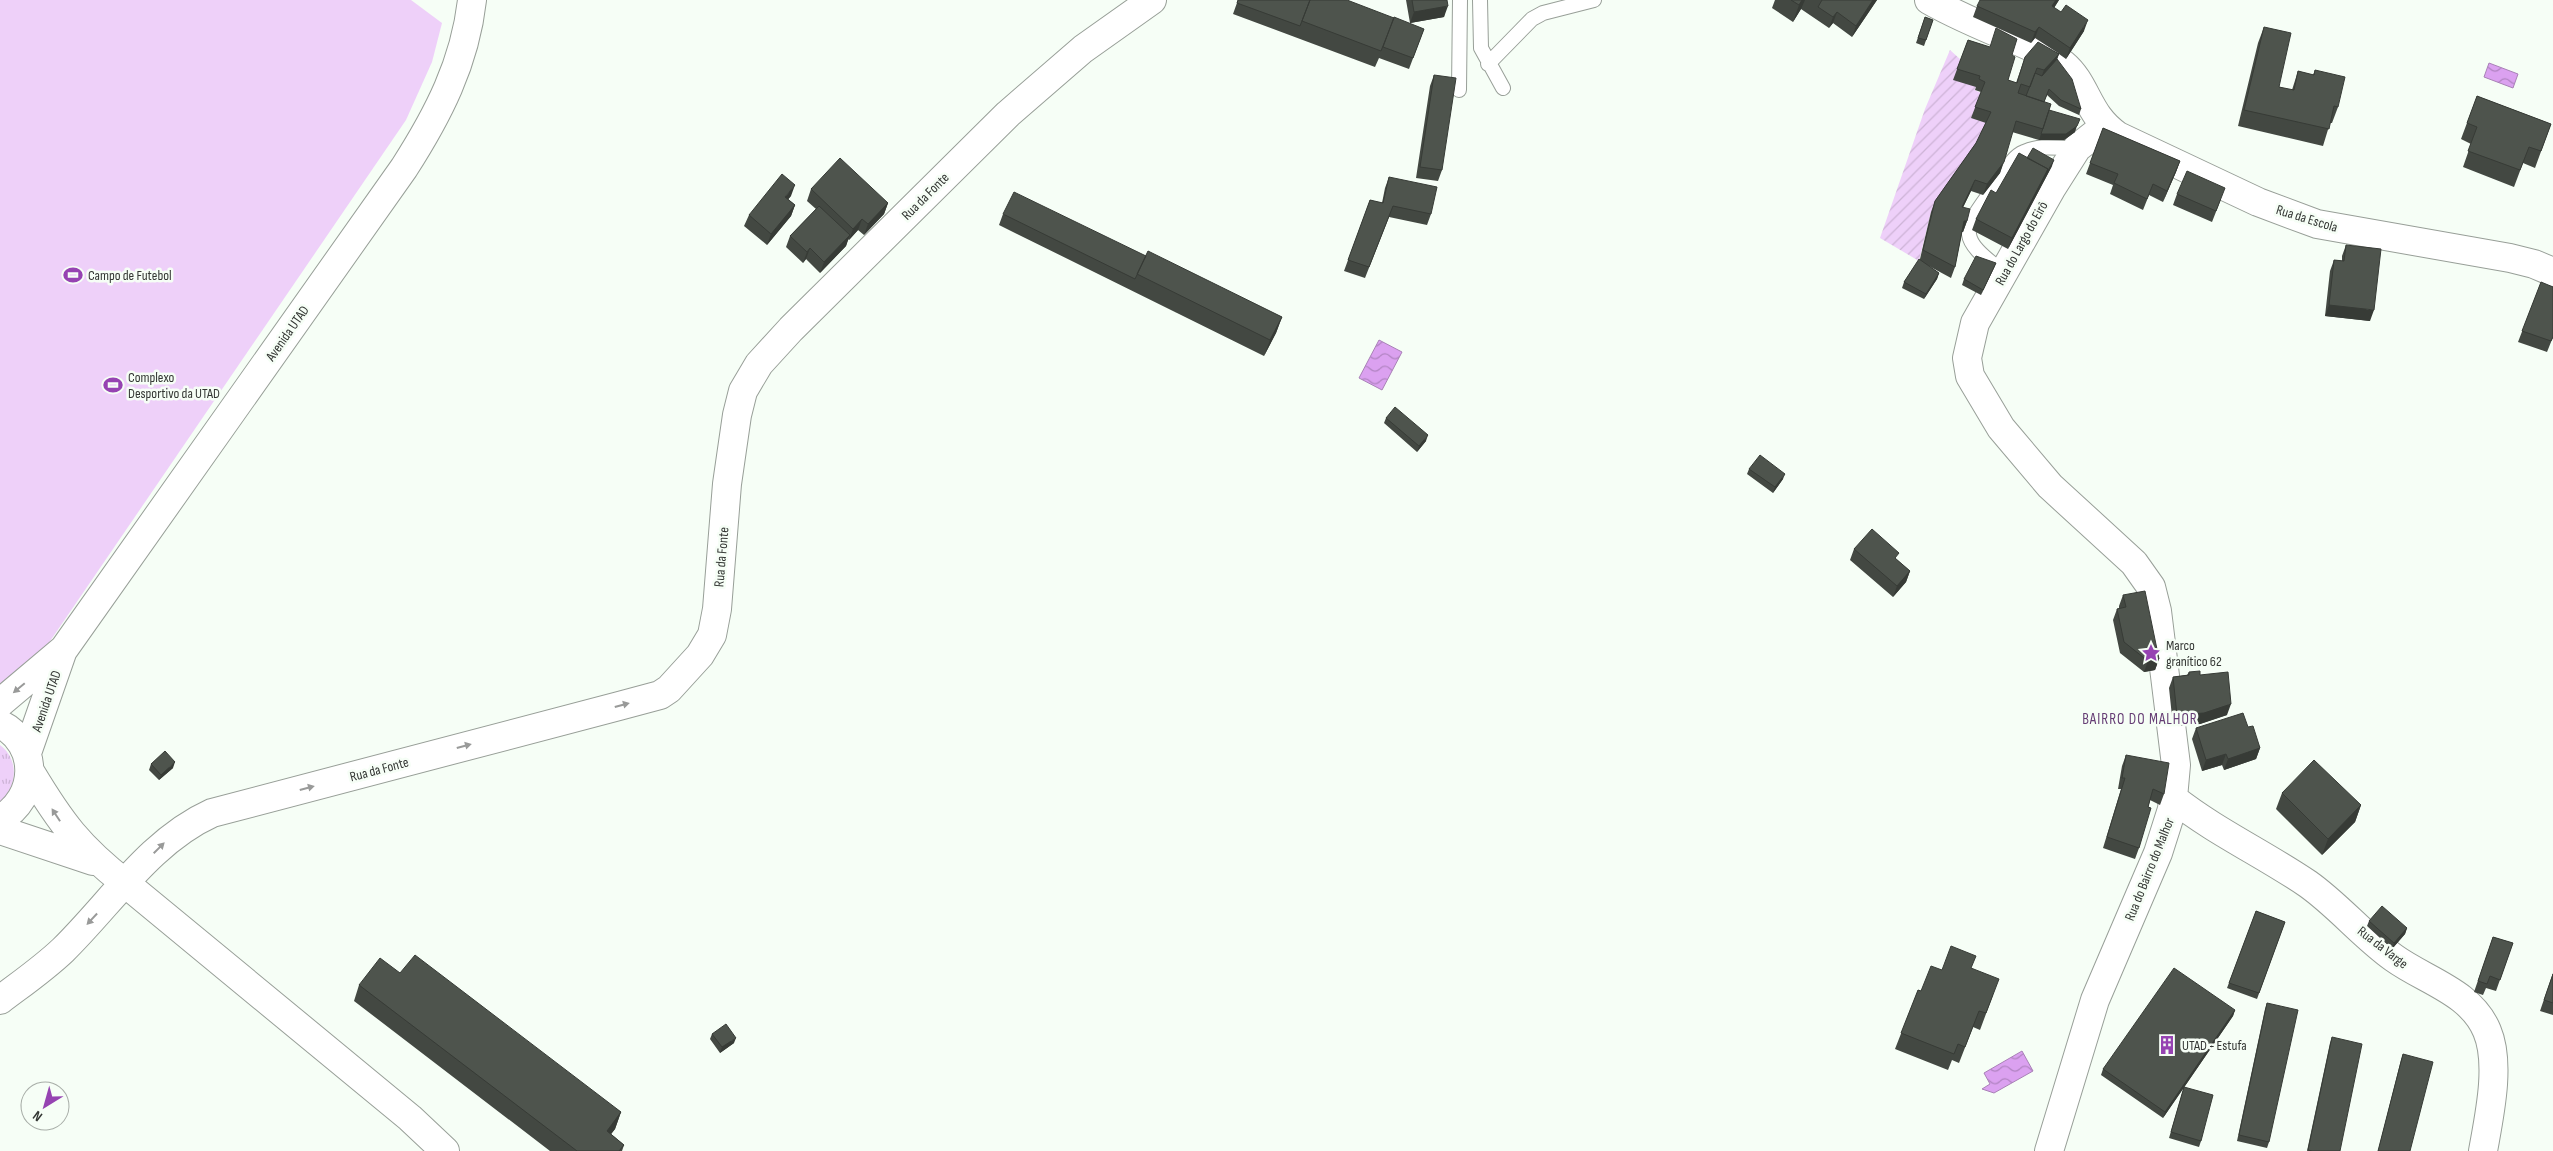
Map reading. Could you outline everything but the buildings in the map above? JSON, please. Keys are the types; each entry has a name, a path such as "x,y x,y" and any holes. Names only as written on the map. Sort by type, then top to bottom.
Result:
{"street":[{"name":"Avenida UTAD","path":"0,703 64,649 426,134 443,103 456,72 472,0"},
{"name":"Rua da Fonte","path":"0,1000 63,950 163,844 194,821 212,813 660,695 669,689 695,662 712,635 717,609 728,484 737,415 743,391 760,364 791,329 1008,114 1083,49 1152,0"},
{"name":"Rua da Escola","path":"1929,0 1957,8 2043,52 2064,65 2075,78 2094,114 2118,136 2258,202 2317,224 2510,258 2534,264 2553,272"},
{"name":"Rua do Largo do Eirô","path":"1970,376 1967,358 1975,323 2051,189 2077,148 2105,126"},
{"name":"Rua do Bairro do Malhor","path":"1970,376 2001,428 2032,466 2050,486 2134,563 2151,587 2157,611 2176,765 2174,799 2158,853 2095,1000 2049,1151"},
{"name":"Avenida UTAD","path":"0,819 9,814 20,803 28,789 29,763 64,649"},
{"name":"Avenida UTAD","path":"0,724 8,728 20,739 29,763"},
{"path":"29,763 67,830 100,864 410,1118 445,1151"},
{"name":"Rua da Varge","path":"2174,799 2210,826 2308,885 2390,956 2456,994 2475,1011 2487,1031 2492,1051 2490,1109 2483,1151"},
{"path":"0,830 100,864"}],"lane":[{"path":"1459,90 1460,0"},
{"path":"1480,0 1480,43 1488,64 1503,88"},
{"path":"1488,64 1532,19 1543,13 1594,0"},
{"path":"2004,273 1976,251 1971,241 1970,223 1977,210 2014,160 2022,153 2044,147 2077,148"}],"green space":[{"name":"Complexo Desportivo da UTAD","path":"0,0 411,0 442,23 432,62 406,120 44,650 0,690"},
{"path":"1950,50 1961,60 1976,87 1975,90 1981,93 1987,123 1972,154 1931,212 1919,261 1880,238 1925,109"},
{"path":"0,745 11,758 14,773 10,789 0,802"}],"water":[{"path":"2489,63 2518,74 2513,88 2484,77"},
{"path":"1379,340 1402,352 1382,390 1359,378"},
{"path":"2022,1051 2033,1071 1994,1093 1982,1089 1990,1084 1984,1073"}],"place":[{"name":"Campo de Futebol","path":"73,275"},
{"name":"Complexo Desportivo da UTAD","path":"113,385"},
{"name":"Marco granítico 62","path":"2151,653"},
{"name":"UTAD - Estufa","path":"2167,1045"}],"district":[{"name":"BAIRRO DO MALHOR","path":"2140,719"}]}
